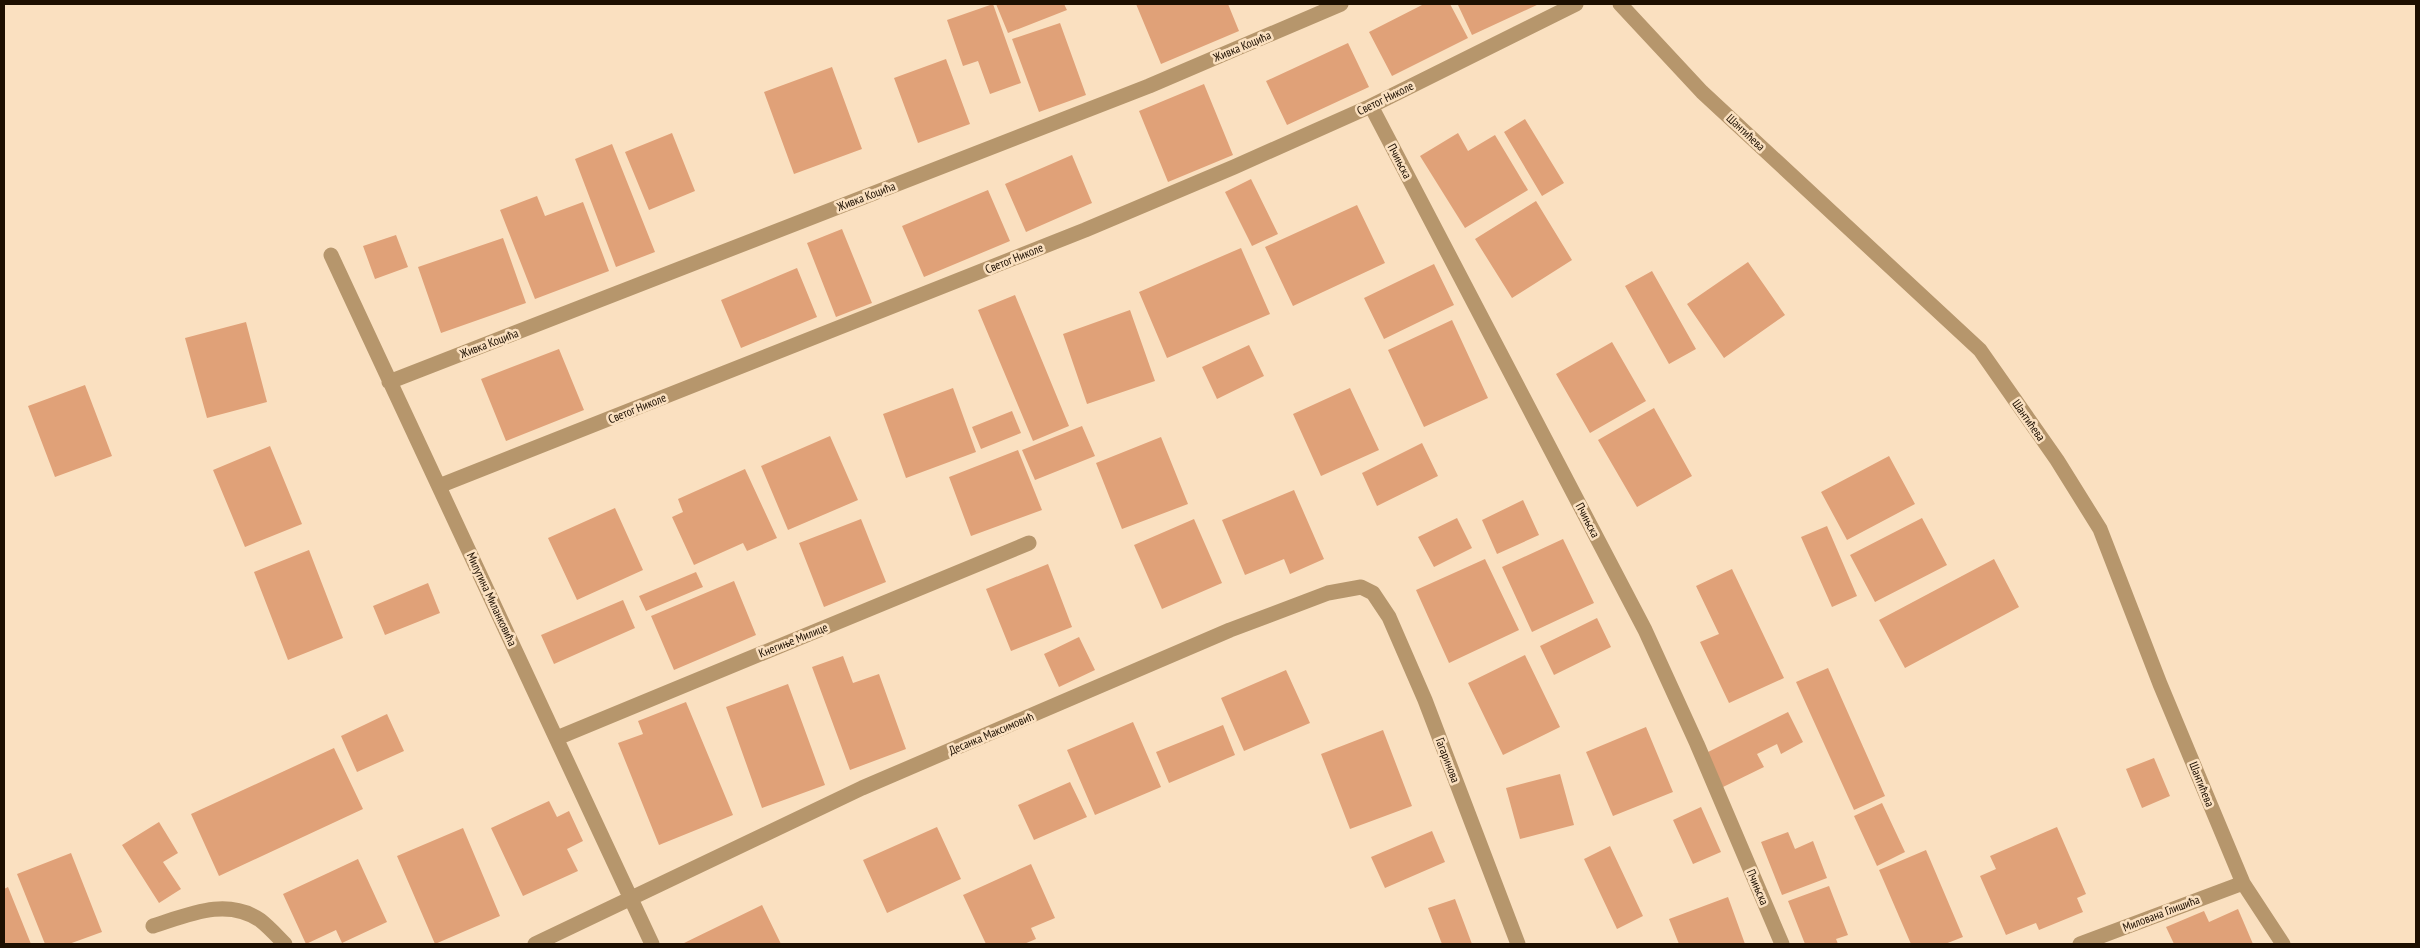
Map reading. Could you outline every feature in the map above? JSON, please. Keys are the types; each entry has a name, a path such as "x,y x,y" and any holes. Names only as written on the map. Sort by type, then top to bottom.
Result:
{"street":[{"name":"Живка Коцића","path":"389,382 1140,89 1341,4"},
{"name":"Светог Николе","path":"439,486 1085,230 1234,167 1370,106 1576,4"},
{"name":"Шантићева","path":"1620,4 1702,92 1980,350 2057,460 2100,529 2164,693 2242,883 2283,944"},
{"name":"Пчињска","path":"1370,106 1645,630 1697,744 1782,944"},
{"name":"Милутина Миланковића","path":"332,255 389,382 652,944"},
{"name":"Кнегиње Милице","path":"557,738 1028,543"},
{"name":"Десанка Максимовић","path":"535,944 862,788 1230,630 1328,593 1361,587"},
{"name":"Гагаринова","path":"1361,587 1373,592 1389,617 1425,700 1518,944"},
{"name":"Милована Глишића","path":"2080,944 2242,883"},
{"path":"153,926 202,911 232,908 247,913 261,921 285,944"}],"building":[{"path":"993,4 1021,83 990,94 978,61 963,66 947,20"},
{"path":"996,4 1064,4 1067,10 1008,33"},
{"path":"1136,4 1228,4 1239,31 1161,64"},
{"path":"1424,4 1450,4 1468,38 1392,76 1369,32"},
{"path":"1539,4 1472,35 1458,5"},
{"path":"1060,23 1086,95 1039,112 1012,39"},
{"path":"1348,43 1369,87 1287,125 1266,81"},
{"path":"946,59 970,124 918,143 894,78"},
{"path":"832,67 862,149 794,174 764,92"},
{"path":"1204,84 1233,155 1168,182 1139,111"},
{"path":"1525,119 1564,183 1542,196 1504,132"},
{"path":"672,133 695,191 649,210 625,152"},
{"path":"1458,133 1468,151 1495,135 1528,190 1465,228 1420,156"},
{"path":"612,144 655,252 616,267 575,159"},
{"path":"1072,155 1092,203 1026,232 1005,184"},
{"path":"1251,179 1278,234 1252,246 1225,192"},
{"path":"988,190 1010,241 924,277 902,226"},
{"path":"537,196 545,216 583,202 609,271 535,299 500,210"},
{"path":"1536,201 1572,260 1512,298 1475,239"},
{"path":"1357,205 1385,263 1293,306 1265,247"},
{"path":"842,229 872,303 836,317 807,243"},
{"path":"396,235 408,267 375,279 363,246"},
{"path":"503,238 526,303 441,333 418,267"},
{"path":"1241,248 1270,314 1167,358 1139,292"},
{"path":"1748,262 1785,315 1724,358 1687,304"},
{"path":"1434,264 1454,305 1384,339 1364,298"},
{"path":"797,268 817,317 741,348 721,300"},
{"path":"1652,271 1696,349 1669,364 1625,286"},
{"path":"1015,295 1069,426 1033,441 978,310"},
{"path":"1130,310 1155,381 1087,404 1063,334"},
{"path":"1452,320 1488,398 1424,427 1388,350"},
{"path":"246,322 267,402 207,418 185,338"},
{"path":"1612,342 1646,401 1590,433 1556,374"},
{"path":"1249,345 1264,376 1217,399 1202,367"},
{"path":"559,349 584,410 506,441 481,379"},
{"path":"85,385 112,456 55,477 28,406"},
{"path":"953,388 976,452 906,478 883,414"},
{"path":"1350,388 1379,450 1321,476 1293,414"},
{"path":"1654,408 1692,476 1637,507 1598,440"},
{"path":"1012,411 1021,433 981,449 972,427"},
{"path":"1082,426 1095,456 1035,480 1022,450"},
{"path":"830,436 858,500 788,530 761,466"},
{"path":"1161,437 1188,504 1122,529 1096,463"},
{"path":"1422,443 1438,476 1377,506 1362,473"},
{"path":"270,446 302,524 245,547 213,470"},
{"path":"1018,450 1042,510 971,536 949,477"},
{"path":"1889,456 1915,504 1847,540 1821,492"},
{"path":"745,469 777,538 747,551 743,543 694,565 672,517 683,512 678,499"},
{"path":"1294,490 1324,559 1290,574 1284,559 1245,575 1222,520"},
{"path":"1523,500 1539,535 1497,554 1482,520"},
{"path":"615,508 643,570 577,600 548,538"},
{"path":"1457,518 1472,548 1434,567 1418,537"},
{"path":"1922,518 1947,565 1875,602 1850,555"},
{"path":"861,519 886,582 824,607 799,543"},
{"path":"1194,519 1222,583 1162,609 1134,545"},
{"path":"1827,526 1857,596 1832,607 1801,537"},
{"path":"1563,539 1594,603 1532,632 1502,567"},
{"path":"309,550 343,638 288,660 254,572"},
{"path":"1485,559 1519,630 1449,663 1416,590"},
{"path":"1994,559 2019,607 1905,668 1879,620"},
{"path":"1048,564 1072,627 1011,651 986,589"},
{"path":"1732,569 1784,678 1729,703 1700,642 1719,634 1696,586"},
{"path":"696,572 703,587 646,611 639,596"},
{"path":"734,581 756,635 674,670 651,616"},
{"path":"428,583 440,613 385,635 373,606"},
{"path":"623,600 635,628 554,664 541,635"},
{"path":"1597,618 1611,647 1554,675 1540,646"},
{"path":"1079,637 1095,670 1059,687 1044,654"},
{"path":"1525,655 1560,727 1503,755 1468,683"},
{"path":"843,656 853,683 879,674 906,749 850,770 812,667"},
{"path":"1828,668 1885,796 1854,810 1796,682"},
{"path":"1286,670 1310,723 1244,751 1221,698"},
{"path":"788,684 825,785 762,808 726,707"},
{"path":"686,702 733,815 659,845 618,743 643,734 638,721"},
{"path":"1788,712 1803,742 1781,754 1777,744 1757,754 1764,767 1723,787 1706,753"},
{"path":"387,714 404,751 357,772 341,736"},
{"path":"1133,722 1161,787 1095,815 1067,750"},
{"path":"1223,725 1235,755 1169,783 1156,752"},
{"path":"1646,727 1673,792 1613,816 1586,752"},
{"path":"1383,730 1412,806 1350,829 1321,754"},
{"path":"334,748 363,809 219,876 191,814"},
{"path":"2154,758 2170,796 2142,808 2126,769"},
{"path":"1560,774 1574,825 1520,839 1506,788"},
{"path":"1070,782 1087,817 1034,840 1018,805"},
{"path":"549,801 557,817 569,811 583,841 567,849 578,871 523,896 491,828"},
{"path":"1882,803 1905,852 1877,866 1854,816"},
{"path":"1701,807 1721,852 1693,864 1673,820"},
{"path":"159,822 178,853 163,862 181,889 159,903 122,845"},
{"path":"937,827 961,879 887,913 863,860"},
{"path":"2057,827 2086,894 2077,898 2083,912 2039,930 2036,923 2006,935 1980,876 1996,869 1990,856"},
{"path":"463,828 500,916 435,944 397,856"},
{"path":"1432,831 1445,862 1385,888 1371,857"},
{"path":"1788,832 1795,849 1813,841 1827,878 1782,895 1761,842"},
{"path":"1610,846 1643,916 1617,929 1584,859"},
{"path":"1926,850 1963,937 1945,944 1911,944 1879,870"},
{"path":"71,853 102,932 69,944 45,944 17,874"},
{"path":"358,859 387,922 342,943 336,930 306,944 283,894"},
{"path":"1031,864 1055,918 1031,928 1036,939 1024,944 986,944 963,895"},
{"path":"1829,886 1848,935 1836,939 1838,944 1805,944 1788,901"},
{"path":"8,887 31,944 4,944 4,889"},
{"path":"1728,897 1745,944 1679,944 1669,919"},
{"path":"1455,899 1472,944 1442,944 1428,908"},
{"path":"762,905 781,944 682,944"},
{"path":"2238,909 2253,944 2174,944 2166,927 2204,911 2209,922"}]}
